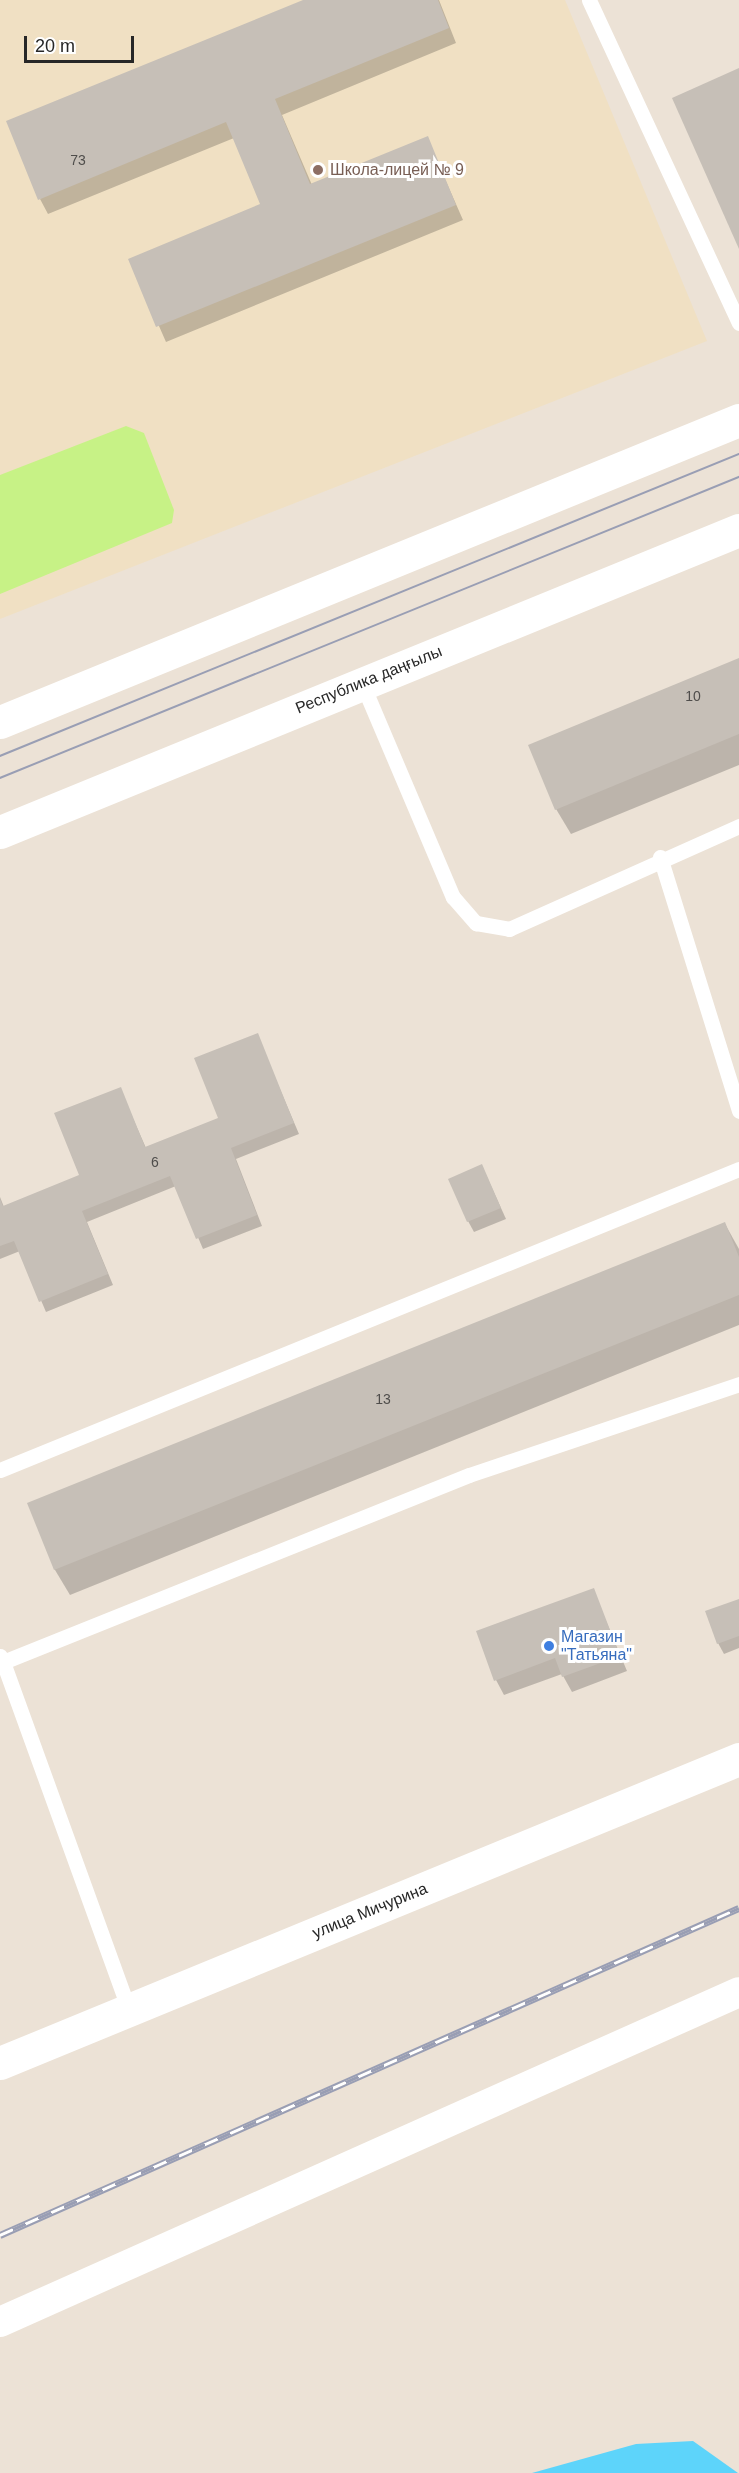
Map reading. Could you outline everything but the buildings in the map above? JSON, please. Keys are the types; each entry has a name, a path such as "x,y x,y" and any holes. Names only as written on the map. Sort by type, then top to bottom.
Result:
{"main road":[{"path":"0,722 739,420"},
{"name":"Республика даңғылы","path":"0,832 739,530"},
{"name":"улица Мичурина","path":"0,2063 739,1759"}],"street":[{"path":"0,2322 739,1992"}],"lane":[{"path":"594,2 739,323"},
{"path":"362,683 453,897 476,922 509,929 660,857 739,826"},
{"path":"660,857 739,1111"},
{"path":"0,1470 739,1169"},
{"path":"129,2010 1,1659 470,1475 739,1384"}],"shaded area":[{"name":"Школа-лицей № 9","path":"0,0 565,0 707,341 0,619"}],"green space":[{"path":"126,426 144,433 174,510 172,523 0,594 0,475"}],"water":[{"path":"693,2441 738,2473 532,2473 636,2444"}],"tram line":[{"path":"0,756 739,454"},
{"path":"0,778 739,477"}],"railway":[{"path":"0,2235 739,1908"}],"place":[{"name":"Школа-лицей № 9","path":"318,170"},
{"name":"Магазин \"Татьяна\"","path":"549,1646"}]}
